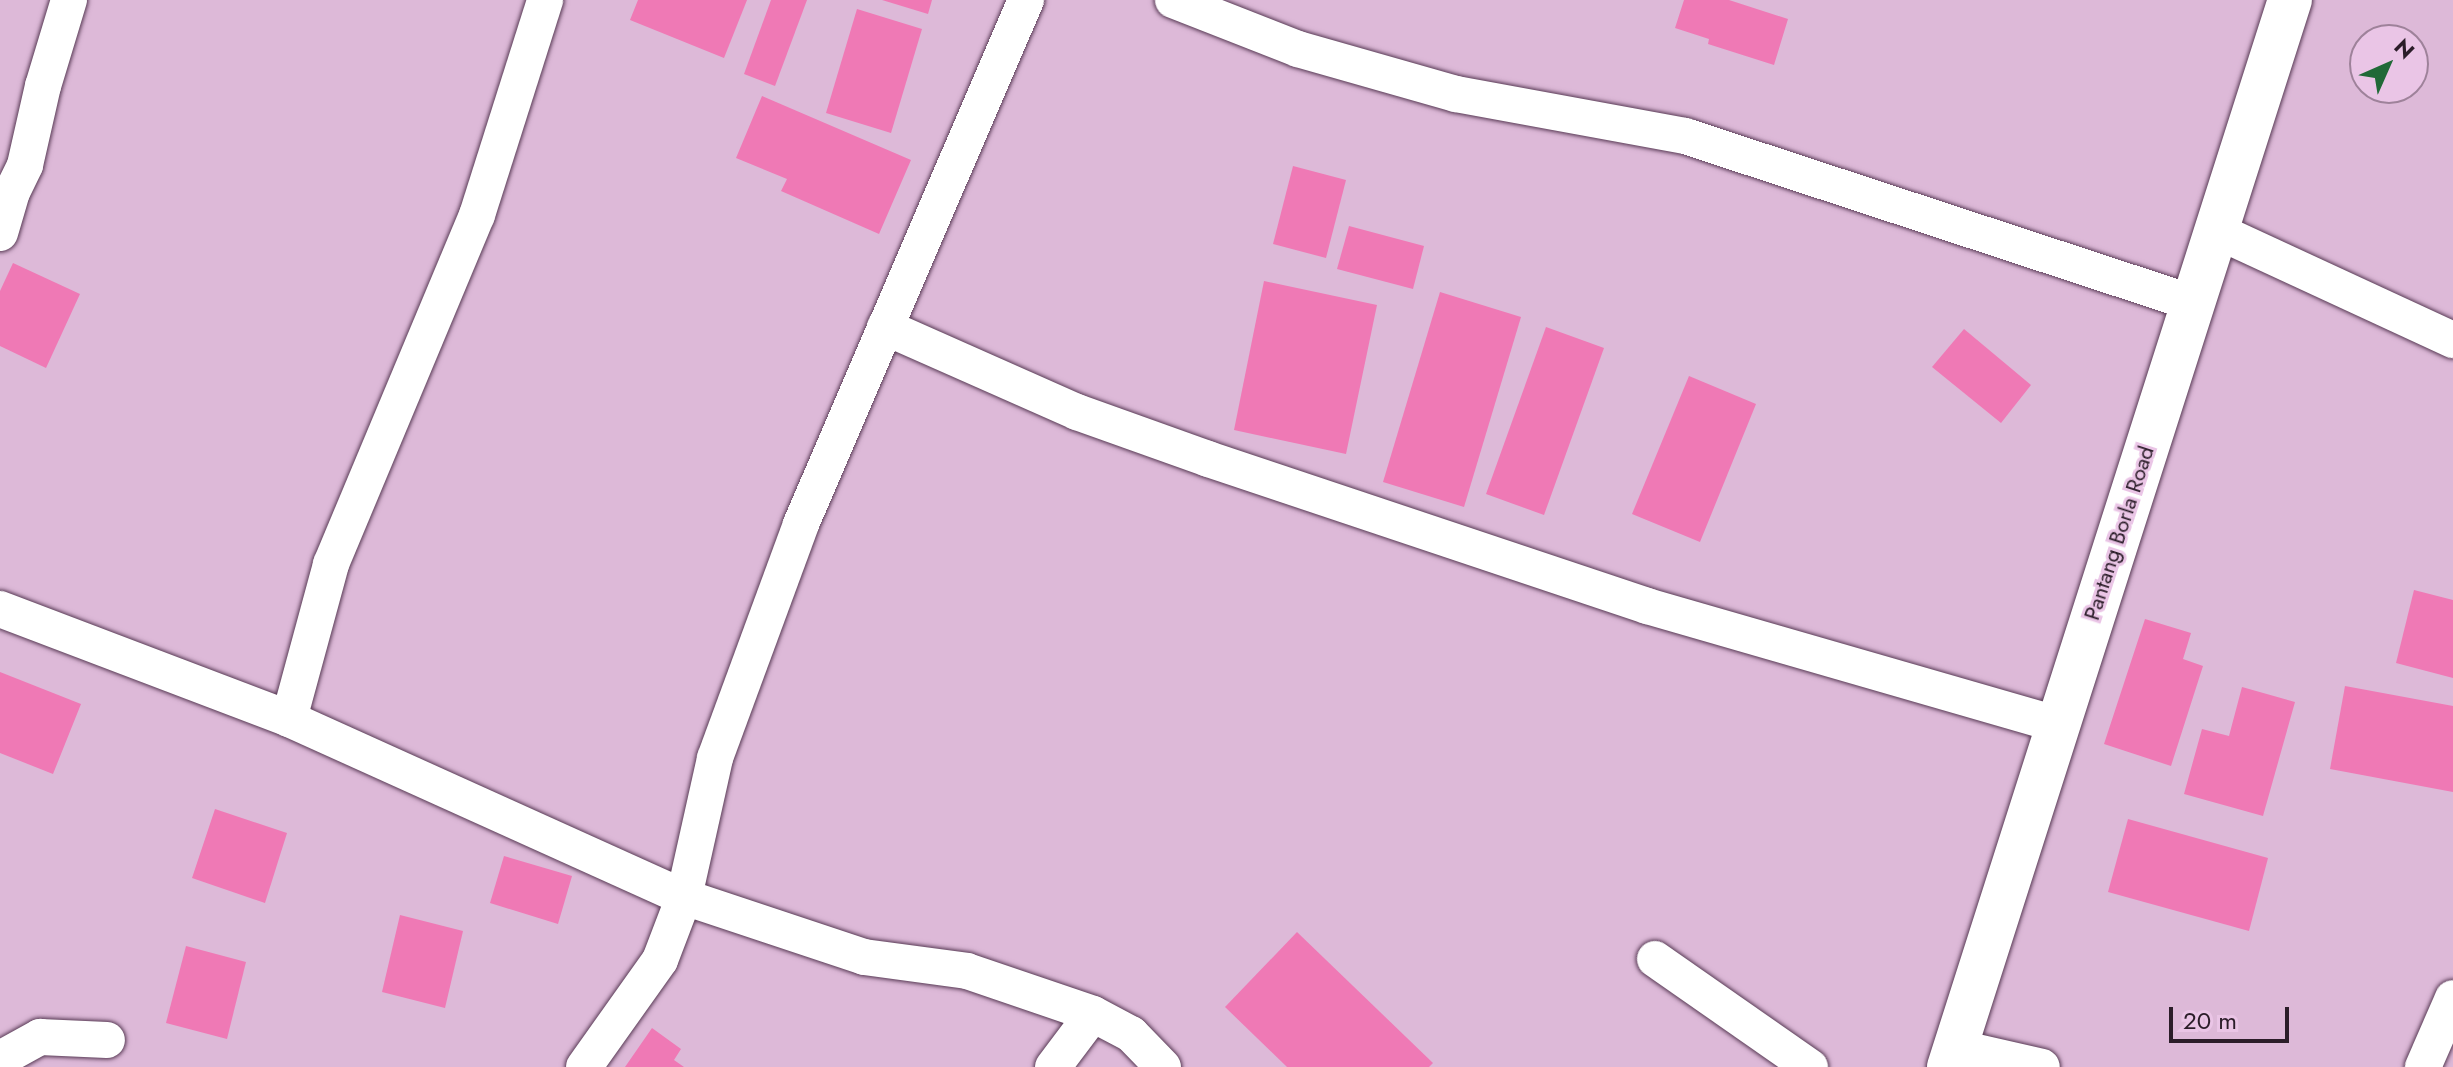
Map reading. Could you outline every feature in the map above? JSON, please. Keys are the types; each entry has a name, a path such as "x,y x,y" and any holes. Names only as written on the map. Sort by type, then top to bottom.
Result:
{"street":[{"path":"0,233 12,192 13,161 43,86 69,0"},
{"path":"289,719 331,564 477,215 545,0"},
{"path":"584,1067 660,960 684,897 715,758 801,524 1026,0"},
{"path":"1173,0 1298,49 1456,94 1685,136 2193,303"},
{"name":"Pantang Borla Road","path":"1952,1057 2290,0"},
{"path":"2217,231 2453,340"},
{"path":"885,327 1077,412 1208,459 1647,606 2057,724"},
{"path":"0,609 289,719 684,897 864,957 967,971 1093,1014 1131,1034 1163,1067"},
{"path":"1655,959 1810,1067"},
{"path":"2423,1067 2453,998"},
{"path":"1053,1067 1093,1014"},
{"path":"0,1059 40,1037 107,1040"},
{"path":"1952,1057 2042,1067"}],"building":[{"path":"638,0 747,0 724,58 630,20"},
{"path":"771,0 807,0 775,86 744,74"},
{"path":"882,0 932,0 928,14"},
{"path":"1684,0 1729,0 1788,19 1774,65 1708,44 1709,39 1675,28"},
{"path":"857,9 922,29 891,133 826,113"},
{"path":"762,96 911,160 879,234 781,191 787,179 736,158"},
{"path":"1293,166 1346,180 1326,258 1273,244"},
{"path":"1349,226 1424,246 1413,289 1337,269"},
{"path":"13,263 80,294 46,368 0,346 0,291"},
{"path":"1264,281 1377,305 1346,454 1234,430"},
{"path":"1440,292 1521,317 1464,507 1383,482"},
{"path":"1546,327 1604,348 1544,515 1486,494"},
{"path":"1964,329 2031,385 2001,423 1932,367"},
{"path":"1689,376 1756,404 1700,542 1632,514"},
{"path":"2414,590 2453,600 2453,678 2396,663"},
{"path":"2145,619 2191,633 2183,659 2203,666 2171,766 2104,744"},
{"path":"0,672 81,704 53,774 0,753"},
{"path":"2345,686 2453,706 2453,792 2330,769"},
{"path":"2242,687 2295,702 2263,816 2184,794 2202,729 2229,736"},
{"path":"215,809 287,833 265,903 192,878"},
{"path":"2128,819 2268,858 2249,931 2108,892"},
{"path":"504,856 572,876 558,924 490,903"},
{"path":"400,915 463,931 445,1008 382,992"},
{"path":"1297,932 1433,1063 1429,1067 1287,1067 1225,1007"},
{"path":"186,946 246,962 227,1039 166,1023"},
{"path":"652,1028 681,1049 674,1060 684,1067 625,1067"}]}
